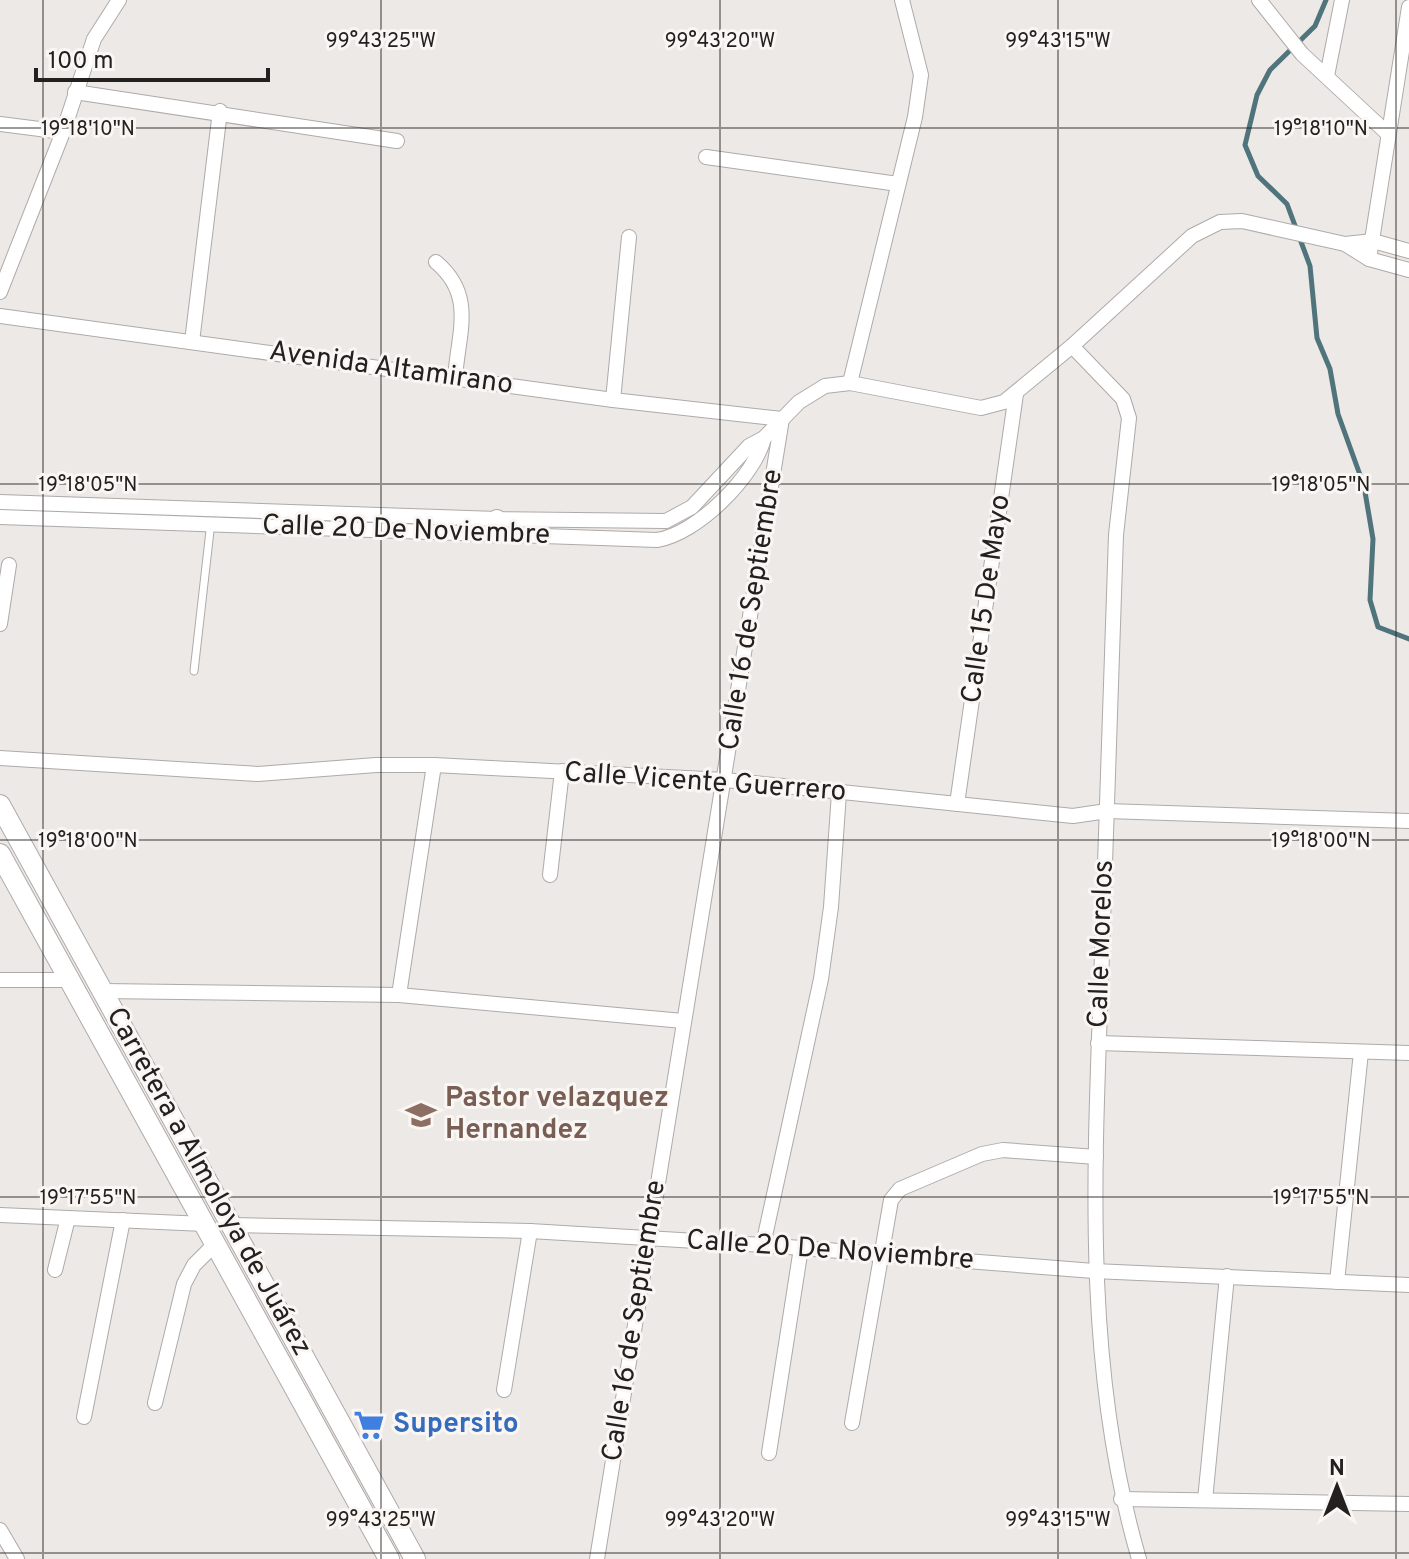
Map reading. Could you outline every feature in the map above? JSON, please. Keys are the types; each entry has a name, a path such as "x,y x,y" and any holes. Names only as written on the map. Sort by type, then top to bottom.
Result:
{"main road":[{"name":"Carretera a Almoloya de Juárez","path":"0,805 415,1559"},
{"name":"Carretera a Almoloya de Juárez","path":"0,854 389,1559"},
{"path":"302,1398 321,1387"}],"street":[{"path":"0,292 63,132 94,39 119,0"},
{"path":"850,383 915,117 921,75 902,0"},
{"path":"1259,0 1302,54 1387,133"},
{"path":"1327,76 1342,0"},
{"path":"1369,259 1409,7"},
{"path":"75,92 220,111 397,141"},
{"path":"192,342 220,111"},
{"path":"0,124 63,132"},
{"path":"706,157 898,184"},
{"name":"Calle 20 De Noviembre","path":"0,517 211,518 496,526 666,521 692,507 749,446 764,438 817,389 850,383 981,408 1004,402 1206,228 1233,221 1345,244 1373,241"},
{"path":"613,400 629,237"},
{"path":"1373,241 1409,251"},
{"name":"Calle 20 De Noviembre","path":"1345,244 1369,259 1409,270"},
{"path":"436,262 454,277 462,296 455,377"},
{"name":"Avenida Altamirano","path":"0,316 613,400 782,419"},
{"name":"Calle Morelos","path":"1072,346 1123,399 1129,418 1116,535 1098,1043 1094,1271 1107,1418 1121,1499 1139,1559"},
{"name":"Calle 15 De Mayo","path":"957,804 1016,394"},
{"name":"Calle 16 de Septiembre","path":"597,1559 782,419"},
{"name":"Calle 20 De Noviembre","path":"0,502 211,518"},
{"path":"0,624 9,565"},
{"name":"Calle Vicente Guerrero","path":"0,758 267,774 376,765 434,765 725,780 1073,816 1107,811 1409,821"},
{"path":"399,995 434,765"},
{"path":"550,875 562,771"},
{"path":"763,1245 821,979 831,907 839,793"},
{"path":"0,980 69,980"},
{"path":"103,991 399,995 683,1021"},
{"path":"1098,1043 1409,1053"},
{"path":"1337,1282 1361,1052"},
{"path":"852,1423 891,1200 900,1189 982,1154 1003,1150 1096,1157"},
{"path":"0,1215 205,1224"},
{"path":"55,1270 68,1218"},
{"path":"84,1417 123,1220"},
{"name":"Calle 20 De Noviembre","path":"231,1225 530,1231 763,1245 1094,1271 1409,1285"},
{"path":"504,1390 530,1231"},
{"path":"155,1403 184,1284 194,1265 216,1243"},
{"path":"769,1453 801,1248"},
{"path":"1205,1500 1227,1276"},
{"path":"1121,1499 1409,1504"},
{"path":"0,1530 17,1559"}],"lane":[{"path":"194,671 211,518"}],"waterway":[{"path":"1326,0 1315,26 1270,70 1257,95 1245,145 1258,176 1287,204 1310,266 1317,338 1330,369 1338,414 1364,486 1373,539 1370,600 1378,627 1409,639"}],"place":[{"name":"Pastor velazquez Hernandez","path":"421,1115"},
{"name":"Supersito","path":"369,1425"}]}
